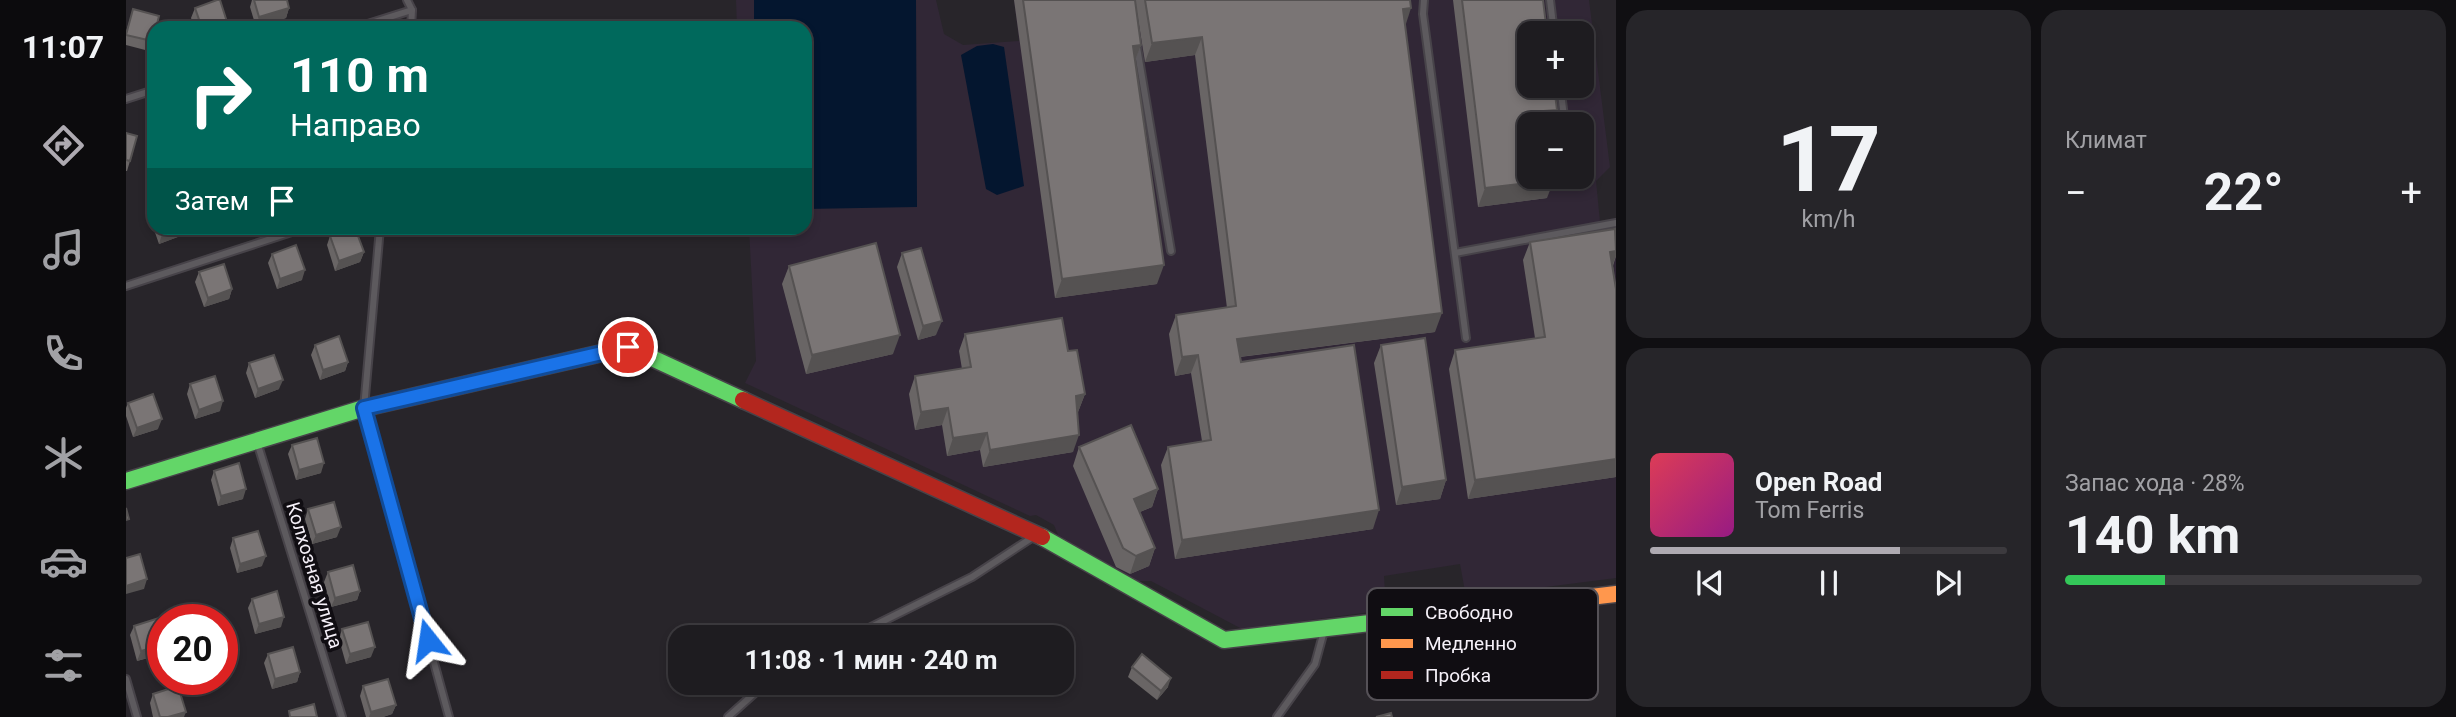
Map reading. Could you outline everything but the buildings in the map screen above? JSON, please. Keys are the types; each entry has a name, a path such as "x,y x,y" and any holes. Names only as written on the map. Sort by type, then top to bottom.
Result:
{"street":[{"path":"126,481 364,408 628,347 1037,534 1224,640 1367,624"},
{"path":"1598,596 1616,594"}],"lane":[{"path":"407,0 412,10 411,21"},
{"path":"1424,0 1423,15 1466,338"},
{"path":"1550,0 1553,21"},
{"path":"377,21 412,10"},
{"path":"1136,40 1171,251"},
{"path":"126,99 147,92"},
{"path":"1455,253 1616,223"},
{"path":"126,286 283,235"},
{"path":"379,235 364,408 449,717"},
{"name":"Колхозная улица","path":"257,442 342,717"},
{"path":"875,625 972,577 1037,534"},
{"path":"1277,717 1315,664 1325,629"},
{"path":"126,678 137,717"},
{"path":"728,717 753,695"}],"shaded area":[{"path":"736,0 936,0 944,34 963,45 1019,41 1014,0 1589,0 1592,21 1517,21 1517,98 1594,98 1594,40 1610,167 1596,181 1602,242 1616,241 1616,578 1537,588 1464,588 1460,564 1384,576 1385,588 1367,588 1367,613 1242,629 1151,581 1136,581 1058,535 1054,525 1036,515 1030,516 745,383 756,361 749,235 812,235 812,21 737,21"}],"water":[{"path":"754,0 916,0 917,207 812,209 812,21 754,21"},
{"path":"993,44 1004,47 1024,186 997,195 986,189 961,55 977,46"}],"traffic: fast":[{"path":"126,481 364,408 628,347 743,400"},
{"path":"1042,537 1224,640 1367,623"}],"traffic: slow":[{"path":"1598,596 1616,594"}],"traffic: jam":[{"path":"743,400 1042,537"}],"route":[{"path":"428,640 364,408 628,347"}]}
